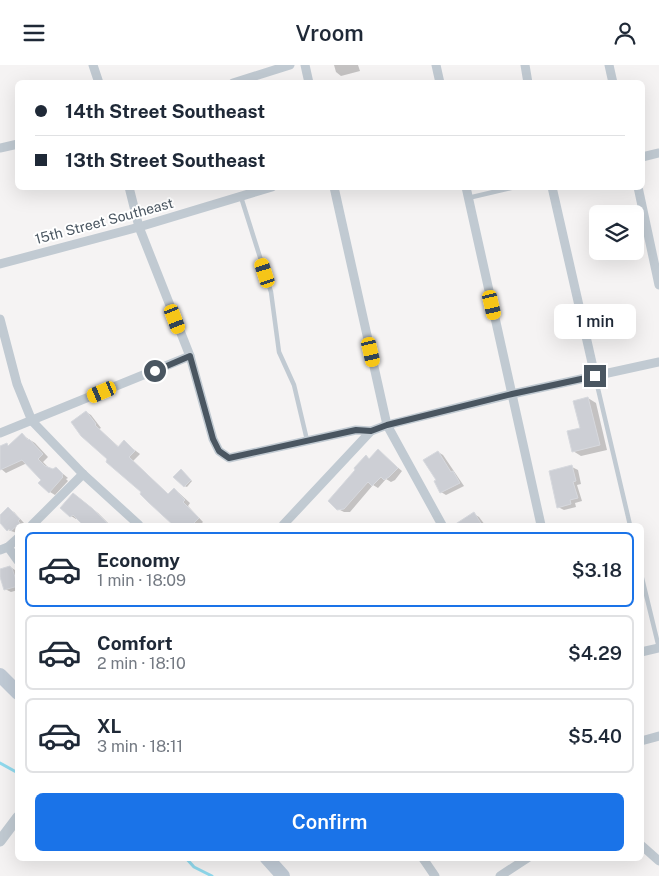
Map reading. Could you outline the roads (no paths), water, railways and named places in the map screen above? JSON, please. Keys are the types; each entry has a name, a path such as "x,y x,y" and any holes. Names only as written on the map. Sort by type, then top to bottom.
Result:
{"main road":[{"path":"0,675 15,690"},
{"path":"270,861 284,876"}],"street":[{"path":"93,65 97,80"},
{"path":"242,80 290,65"},
{"path":"305,65 308,80"},
{"path":"436,65 439,80"},
{"path":"525,65 528,80"},
{"path":"609,65 612,80"},
{"path":"0,148 15,144"},
{"path":"645,156 659,153"},
{"path":"130,190 139,227 190,356 213,439 219,451 229,458 356,430 371,431 387,425 512,394 659,362"},
{"name":"15th Street Southeast","path":"0,264 139,227 263,190"},
{"path":"335,190 387,425 441,523"},
{"path":"467,190 541,523"},
{"path":"553,190 595,376"},
{"path":"639,190 659,285"},
{"path":"0,319 17,384 32,421 83,474 137,523"},
{"path":"0,433 190,356"},
{"path":"285,523 371,431"},
{"path":"34,523 83,474"},
{"path":"15,541 4,549 15,558"},
{"path":"644,651 659,648"},
{"path":"644,740 659,736"},
{"path":"0,841 15,821"},
{"path":"644,848 659,861"},
{"path":"425,861 435,876"},
{"path":"500,876 522,861"}],"lane":[{"path":"468,198 502,190"},
{"path":"241,197 271,292 279,352 294,385 308,441"},
{"path":"595,376 630,523"},
{"path":"644,586 659,648"}],"waterway":[{"path":"0,763 15,771"},
{"path":"189,861 194,867 212,876"}]}
